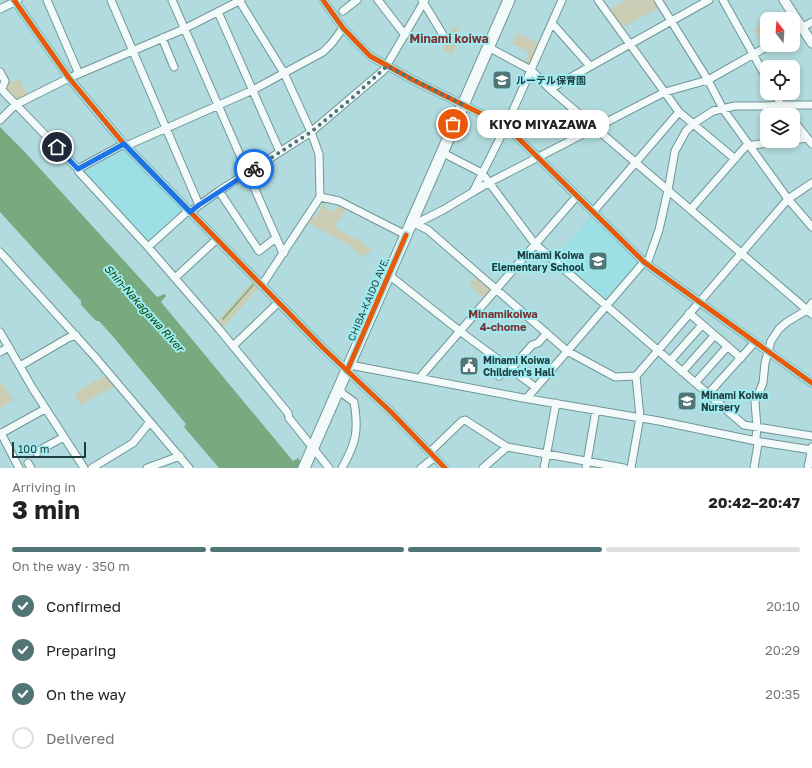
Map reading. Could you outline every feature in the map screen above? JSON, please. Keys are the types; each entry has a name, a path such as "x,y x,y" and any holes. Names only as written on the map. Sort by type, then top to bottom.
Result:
{"highway":[{"name":"CHIBA-KAIDO AVE.","path":"304,468 406,234 413,223 441,152 509,0"}],"main road":[{"path":"784,0 812,43"}],"street":[{"path":"0,9 15,0 69,78 125,145 279,302 349,367 445,468"},
{"path":"47,0 79,74"},
{"path":"111,0 199,205"},
{"path":"172,0 276,238 284,253"},
{"path":"0,120 15,105 69,78 184,29 240,0 284,73 311,132 319,154 320,197 262,284"},
{"path":"323,0 343,28 370,56 506,126 646,263 812,383"},
{"path":"343,11 357,0"},
{"path":"378,0 405,35"},
{"path":"473,192 506,126 562,0"},
{"path":"598,0 679,112 734,159"},
{"path":"658,0 708,80 723,109 788,199 812,228"},
{"path":"550,89 709,0"},
{"path":"723,0 760,66"},
{"path":"148,247 189,211 311,132 351,99 387,66 424,1"},
{"path":"424,1 445,38"},
{"path":"218,12 280,152"},
{"path":"802,28 812,22"},
{"path":"552,23 590,66"},
{"path":"78,169 125,145 253,90 323,52 343,28"},
{"path":"162,38 174,67"},
{"path":"488,47 531,70 550,89 742,252 809,312"},
{"path":"413,223 443,210 490,182 665,92 708,80 760,51"},
{"path":"0,72 5,81 1,89 78,169 175,278 288,413 289,418 311,451 329,468"},
{"path":"778,100 783,108"},
{"path":"527,398 606,306 646,263 659,230 675,151 686,131 693,124 713,111 735,106 812,104"},
{"path":"593,212 679,112"},
{"path":"800,129 812,144"},
{"path":"800,139 807,138"},
{"path":"691,209 746,146 760,144"},
{"path":"441,152 482,172 535,244 744,425 812,436"},
{"path":"631,468 640,417 636,376 788,199 812,183"},
{"path":"219,191 258,251 276,238"},
{"path":"421,378 577,196"},
{"path":"320,197 339,201 406,234"},
{"path":"413,223 428,230 567,351 615,377 636,376"},
{"path":"175,278 217,239"},
{"path":"0,252 76,335 189,468"},
{"path":"389,275 460,332 535,387"},
{"path":"233,346 279,302"},
{"path":"754,468 758,444 756,402 763,383 765,363 771,341 779,329 787,322 809,312 812,303"},
{"path":"689,313 741,358"},
{"path":"670,362 702,325"},
{"path":"0,332 45,409 84,468"},
{"path":"500,376 532,345 538,343 546,333"},
{"path":"20,366 68,338 76,335"},
{"path":"682,372 714,336"},
{"path":"708,394 755,342"},
{"path":"695,383 727,346"},
{"path":"0,352 9,348"},
{"path":"349,367 355,366 527,398 640,417 757,441 812,450"},
{"path":"339,389 354,402"},
{"path":"342,468 353,447 356,434 357,419 353,394"},
{"path":"544,468 556,403"},
{"path":"19,468 0,434 45,409"},
{"path":"587,465 596,410"},
{"path":"421,468 462,421 465,420 507,447 547,454 587,465 624,468"},
{"path":"92,468 134,443 150,422"},
{"path":"37,453 38,451 64,437"},
{"path":"808,468 812,446"},
{"path":"483,468 507,447"},
{"path":"147,468 180,456"}],"shaded area":[{"path":"627,0 654,0 659,8 621,28 607,10"},
{"path":"760,25 760,41 754,29"},
{"path":"453,26 459,29 454,40 458,42 452,55 442,50"},
{"path":"517,33 540,44 529,68 524,65 529,52 512,44"},
{"path":"19,78 28,96 14,102 4,91 6,85"},
{"path":"122,148 184,212 149,244 80,170"},
{"path":"326,200 328,201 325,207 334,212 339,204 346,208 335,227 361,242 371,250 364,257 344,242 305,221 310,214 315,218"},
{"name":"Minami Koiwa Elementary School","path":"593,215 641,263 605,302 554,259"},
{"path":"477,275 495,290 486,300 469,285"},
{"path":"254,280 260,286 221,330 215,323"},
{"path":"108,374 117,385 80,405 74,393"},
{"path":"2,382 13,400 0,408 0,383"}],"water":[{"name":"Shin-Nakagawa River","path":"0,127 23,150 157,297 165,294 166,296 161,302 293,461 298,458 305,468 219,468 184,427 186,424 110,333 81,305 81,301 0,212"}],"waterway":[{"path":"223,319 253,285"}],"cycle path":[{"path":"14,0 69,78 124,144 323,348 391,412 445,468"},
{"path":"323,0 343,28 370,56 413,80 506,126 644,262 812,383"},
{"path":"347,371 406,235"}],"way so far":[{"path":"254,169 311,132 335,113 387,66 462,104 453,124"}],"place":[{"name":"ルーテル保育園","path":"502,80"},
{"name":"KIYO MIYAZAWA","path":"453,124"},
{"name":"Minami Koiwa Elementary School","path":"598,261"},
{"name":"Minami Koiwa Children's Hall","path":"469,366"},
{"name":"Minami Koiwa Nursery","path":"687,401"}],"district":[{"name":"Minami koiwa","path":"449,39"},
{"name":"Minamikoiwa 4-chome","path":"503,320"}],"route":[{"path":"57,147 78,169 124,144 190,212 254,169"}]}
